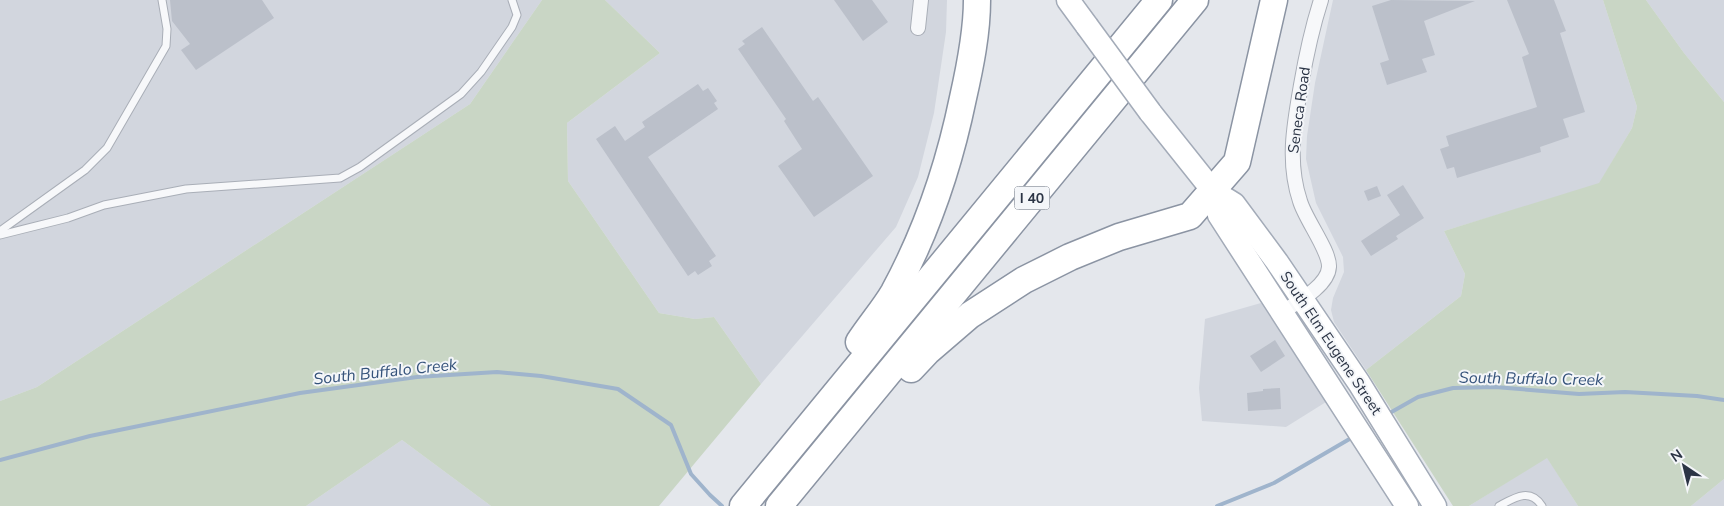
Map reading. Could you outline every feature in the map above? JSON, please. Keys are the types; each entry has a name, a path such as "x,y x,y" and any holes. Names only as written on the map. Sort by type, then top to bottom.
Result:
{"highway":[{"path":"848,379 858,343 893,293 940,188 954,143 970,68 977,0"},
{"name":"I 40","path":"747,501 1159,0"},
{"name":"I 40","path":"779,506 1195,0"},
{"path":"869,396 904,377 948,333 991,301 1024,280 1070,257 1119,237 1190,216 1237,162 1274,0"}],"main road":[{"name":"South Elm Eugene Street","path":"1068,0 1150,112 1213,191 1234,204 1277,262 1359,383 1435,506"},
{"name":"South Elm Eugene Street","path":"1213,191 1219,215 1407,506"}],"street":[{"path":"918,28 921,0"},
{"name":"Seneca Road","path":"1282,313 1323,281 1329,266 1323,249 1300,203 1294,180 1292,151 1294,124 1305,64 1321,0"}],"lane":[{"path":"0,233 84,170 108,148 166,46 167,29 162,0"},
{"path":"0,233 68,218 104,205 186,190 340,178 360,167 461,94 481,72 512,27 517,14 512,0"},
{"path":"1499,506 1526,494 1531,495 1542,506"}],"shaded area":[{"path":"0,0 542,0 470,104 37,387 0,401"},
{"path":"605,0 947,0 946,32 934,113 918,177 896,227 761,384 714,317 695,319 659,313 568,181 567,123 660,53"},
{"path":"1333,0 1603,0 1637,107 1632,128 1599,184 1444,231 1465,274 1461,296 1366,370 1334,322 1331,310 1333,298 1344,272 1343,257 1316,203 1306,159 1307,136 1315,83"},
{"path":"1646,0 1724,0 1724,102 1684,53"},
{"path":"1261,303 1326,402 1286,427 1202,421 1199,388 1205,319"},
{"path":"402,440 491,506 306,506"},
{"path":"1547,457 1578,506 1469,506"},
{"path":"1724,479 1724,506 1691,506"}],"green space":[{"path":"542,0 605,0 660,53 567,123 568,181 659,313 695,319 714,317 761,384 659,506 491,506 402,440 306,506 0,506 0,401 37,387 470,104"},
{"path":"1603,0 1646,0 1684,53 1724,102 1724,479 1691,506 1578,506 1547,458 1469,506 1453,506 1366,370 1461,296 1465,274 1444,231 1599,183 1632,128 1637,107"}],"building":[{"path":"170,0 262,0 274,18 196,70 181,50 190,44 172,21"},
{"path":"834,0 872,0 888,22 863,41"},
{"path":"1391,0 1475,1 1424,21 1435,55 1422,59 1427,72 1387,85 1380,63 1389,60 1372,6"},
{"path":"1507,0 1554,0 1566,31 1560,33 1585,112 1563,119 1569,137 1540,147 1541,152 1457,178 1454,167 1447,169 1440,149 1449,146 1446,136 1537,107 1522,57 1529,54"},
{"path":"762,27 813,101 818,97 873,176 814,217 778,166 802,149 784,121 786,119 738,49 745,44 742,41"},
{"path":"698,84 703,91 708,88 717,101 714,103 718,109 648,157 716,256 709,261 712,266 698,275 695,271 688,276 596,139 615,126 625,141 645,127 642,122"},
{"path":"1403,185 1424,218 1396,236 1398,239 1371,256 1361,241 1400,215 1387,195"},
{"path":"1377,186 1381,196 1368,201 1364,191"},
{"path":"1275,340 1285,356 1261,372 1250,356"},
{"path":"1280,388 1281,409 1248,411 1247,393 1263,391 1263,389"}],"waterway":[{"name":"South Buffalo Creek","path":"0,460 90,436 300,393 417,377 497,372 541,376 618,389 671,425 691,474 722,506"},
{"name":"South Buffalo Creek","path":"1388,414 1418,397 1453,388 1495,387 1579,394 1625,392 1697,396 1724,400"},
{"name":"South Buffalo Creek","path":"1217,506 1274,483 1353,437"}]}
